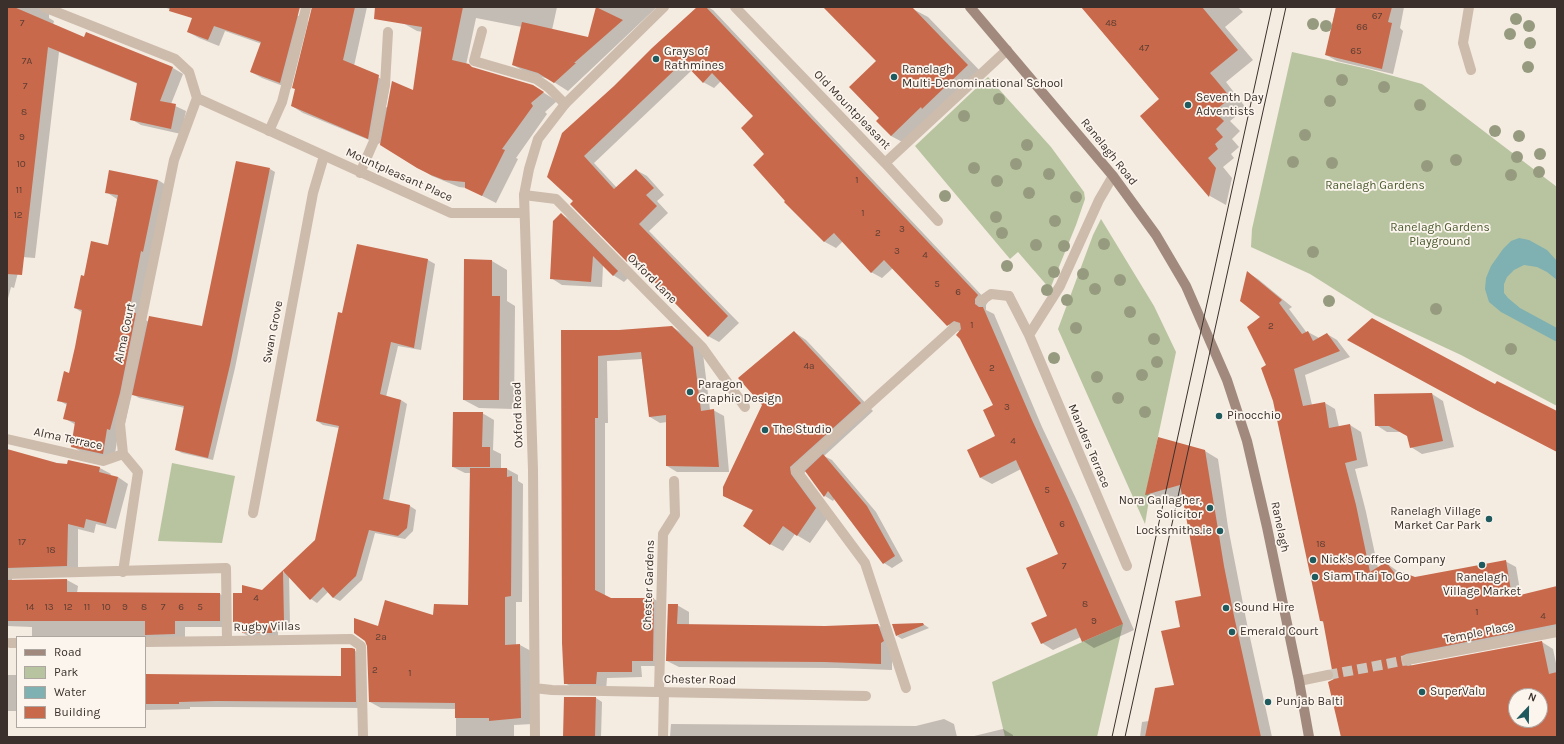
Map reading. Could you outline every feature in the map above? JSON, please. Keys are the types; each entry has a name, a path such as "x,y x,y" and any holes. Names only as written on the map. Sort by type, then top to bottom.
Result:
{"main road":[{"name":"Ranelagh Road","path":"970,7 1113,176 1156,235 1186,286 1205,329"},
{"name":"Ranelagh","path":"1205,329 1234,400 1247,441 1267,527 1309,737"}],"street":[{"path":"44,7 175,58 189,72 197,98"},
{"path":"482,31 474,61 536,79 549,88 565,104 664,7"},
{"name":"Old Mountpleasant","path":"735,7 885,163 1007,50"},
{"path":"1469,7 1463,43 1471,70"},
{"path":"269,131 282,102 306,8"},
{"path":"360,173 374,141 385,85 388,32"},
{"name":"Mountpleasant Place","path":"197,98 451,213 524,213"},
{"name":"Alma Court","path":"123,454 120,424 174,160 197,98"},
{"name":"Oxford Road","path":"535,737 533,470 524,195 529,169 538,139 565,104"},
{"name":"Swan Grove","path":"253,513 313,193 324,156"},
{"path":"885,163 938,221"},
{"path":"1029,335 1060,286 1099,200 1113,176"},
{"name":"Oxford Lane","path":"524,195 556,199 702,347 745,407"},
{"name":"Manders Terrace","path":"981,301 991,294 1009,296 1029,335 1127,566"},
{"path":"906,688 865,563 796,470 955,327"},
{"name":"Alma Terrace","path":"7,439 103,461 123,454"},
{"path":"123,454 138,472 123,572"},
{"name":"Chester Gardens","path":"663,737 663,534 675,515 674,482"},
{"name":"Rugby Villas","path":"7,574 226,568 227,641 352,639 361,646 363,737"},
{"name":"Temple Place","path":"1407,660 1557,632"},
{"path":"146,642 227,641"},
{"path":"1299,681 1328,675"},
{"name":"Chester Road","path":"534,688 552,690 866,696"}],"green space":[{"name":"Ranelagh Gardens","path":"1292,52 1368,69 1422,84 1557,187 1557,406 1461,355 1375,315 1310,274 1251,247 1252,229"},
{"path":"988,77 1051,147 1084,192 1085,199 1076,225 1050,289 1018,252 1010,259 915,146"},
{"path":"1101,219 1154,306 1176,352 1146,493 1150,494 1145,524 1058,329 1093,235"},
{"path":"172,463 235,476 222,543 158,541"},
{"path":"1123,624 1097,737 1005,737 992,682"}],"water":[{"path":"1519,238 1529,240 1547,250 1557,261 1557,280 1547,272 1537,267 1524,265 1514,270 1507,277 1504,284 1504,293 1520,308 1557,328 1557,342 1501,312 1489,302 1485,289 1486,278 1491,266 1503,249 1511,241"}],"building":[{"path":"7,7 14,7 84,37 86,32 173,67 160,101 176,104 171,129 130,120 137,83 48,47 22,275 7,274"},
{"path":"170,7 300,7 280,83 250,72 261,42 214,26 208,40 187,32 192,18 169,11"},
{"path":"312,7 355,7 343,60 379,75 368,139 291,106 295,89 292,88"},
{"path":"375,7 463,7 452,60 533,85 544,92 531,103 533,106 502,149 505,150 482,196 465,188 465,182 444,180 431,175 380,145 392,81 413,90 422,27 374,19"},
{"path":"596,7 623,20 574,63 576,63 554,83 538,73 512,65 522,22 588,37"},
{"path":"697,7 706,7 978,295 975,299 975,304 979,307 983,307 1123,624 1082,642 1076,628 1041,644 1031,623 1047,616 1026,568 1058,554 1016,460 980,478 967,450 995,436 983,410 993,405 960,339 956,335 961,329 960,323 954,321 947,326 884,260 871,273 834,233 824,242 784,202 785,201 753,165 764,154 741,128 753,116 712,73 703,83 683,62 584,156 614,189 636,169 654,188 646,195 657,206 639,224 728,316 708,337 631,258 627,262 570,204 573,201 547,177 562,133"},
{"name":"Ranelagh Multi-Denominational School","path":"823,7 912,7 968,65 891,136 876,121 879,118 849,87 876,61"},
{"path":"1081,7 1202,7 1238,50 1210,73 1231,98 1214,111 1224,121 1216,129 1223,137 1215,144 1218,149 1208,158 1216,168 1209,197 1140,116 1159,99"},
{"path":"1336,7 1392,7 1388,22 1392,23 1382,69 1325,55"},
{"path":"236,161 270,168 230,365 208,458 175,450 184,406 132,395 149,316 202,326"},
{"path":"109,170 158,180 143,252 141,251 129,312 136,313 120,393 110,430 107,429 103,454 71,447 75,422 63,419 67,403 57,401 64,371 69,373 75,347 82,310 74,308 81,275 84,276 91,241 108,245 118,195 105,193"},
{"path":"561,213 618,271 613,276 593,256 591,282 550,279 553,221"},
{"path":"357,244 428,259 414,348 391,342 380,394 401,400 383,499 410,505 407,528 398,536 369,530 356,576 333,598 323,587 310,600 283,571 284,622 272,622 272,633 242,633 242,622 233,622 233,593 242,593 242,585 262,590 315,540 339,426 316,421 338,312 342,313"},
{"path":"464,259 492,260 492,296 500,296 499,400 463,400"},
{"path":"1247,271 1282,300 1279,303 1302,334 1308,331 1313,341 1327,333 1340,351 1294,369 1303,406 1325,402 1329,428 1350,424 1357,460 1345,463 1356,505 1370,572 1386,562 1396,575 1402,572 1415,577 1506,560 1512,597 1557,586 1557,624 1406,654 1401,657 1402,664 1408,666 1542,641 1549,674 1557,672 1557,737 1341,737 1328,682 1334,679 1334,673 1332,670 1323,621 1320,621 1273,401 1261,368 1266,365 1247,327 1260,317 1240,301"},
{"path":"1372,318 1495,384 1497,381 1557,411 1557,452 1347,340"},
{"path":"672,326 693,347 701,411 714,409 719,467 666,466 666,415 649,417 641,352 598,356 598,418 595,418 595,590 611,598 654,598 653,661 632,661 632,672 597,672 596,684 564,684 562,643 561,330 619,330"},
{"path":"794,331 861,403 790,467 791,474 816,508 797,536 783,526 770,545 743,526 753,510 723,496 723,487 762,405 738,378"},
{"path":"1432,393 1443,441 1410,448 1407,436 1389,426 1375,426 1374,394"},
{"path":"453,412 483,412 482,447 490,447 490,467 452,467"},
{"path":"1158,437 1205,450 1224,566 1261,737 1145,737 1155,688 1174,685 1161,631 1180,627 1175,601 1201,596 1180,485 1145,495"},
{"path":"7,449 57,463 67,464 68,460 100,467 99,472 118,477 106,524 86,519 84,528 68,524 67,566 7,568"},
{"path":"823,454 867,506 895,556 883,564 828,491 824,497 805,471"},
{"path":"470,468 507,468 507,477 512,476 511,596 505,597 505,645 520,644 521,718 489,721 489,718 455,718 455,703 369,702 367,646 365,641 354,633 354,618 378,626 385,600 433,615 434,604 468,605"},
{"path":"67,579 67,592 220,593 220,621 175,621 175,634 145,635 145,621 7,621 7,580"},
{"path":"668,604 678,604 677,624 825,626 878,624 884,641 881,643 881,664 824,662 666,661"},
{"path":"923,623 924,625 896,636 892,624"},
{"path":"341,648 355,649 356,702 216,701 179,702 179,704 146,704 146,674 341,676"},
{"path":"564,697 596,697 595,737 563,737"}],"tunnel":[{"path":"1328,675 1407,660"}],"tram line":[{"path":"1112,737 1272,7"},
{"path":"1125,737 1286,7"}],"place":[{"name":"Grays of Rathmines","path":"656,59"},
{"name":"Ranelagh Multi-Denominational School","path":"894,77"},
{"name":"Seventh Day Adventists","path":"1188,105"},
{"name":"Paragon Graphic Design","path":"690,392"},
{"name":"Pinocchio","path":"1219,416"},
{"name":"The Studio","path":"765,430"},
{"name":"Nora Gallagher, Solicitor","path":"1210,508"},
{"name":"Ranelagh Village Market Car Park","path":"1489,519"},
{"name":"Locksmiths.ie","path":"1220,531"},
{"name":"Nick's Coffee Company","path":"1313,560"},
{"name":"Ranelagh Village Market","path":"1482,565"},
{"name":"Siam Thai To Go","path":"1315,577"},
{"name":"Sound Hire","path":"1226,608"},
{"name":"Emerald Court","path":"1232,632"},
{"name":"SuperValu","path":"1422,692"},
{"name":"Punjab Balti","path":"1268,702"}],"park label":[{"name":"Ranelagh Gardens Playground","path":"1440,235"}]}
